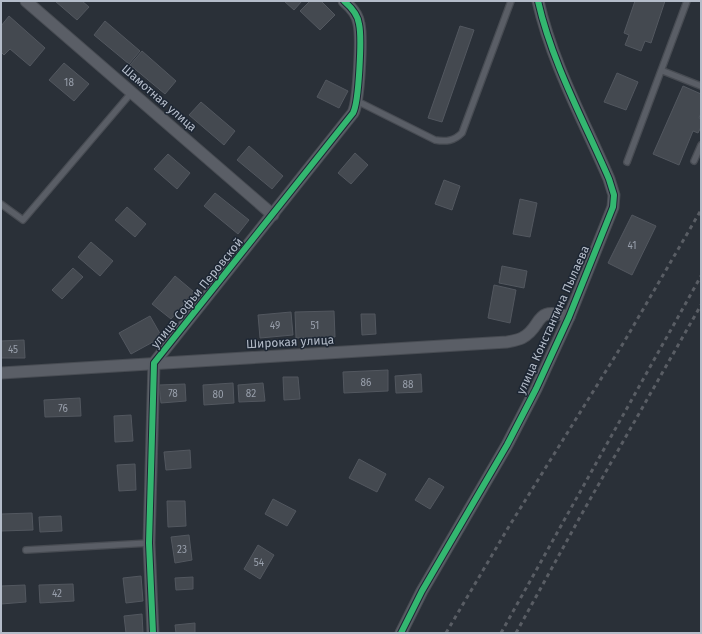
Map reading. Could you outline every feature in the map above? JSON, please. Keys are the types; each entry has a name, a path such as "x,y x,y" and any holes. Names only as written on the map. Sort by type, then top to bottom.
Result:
{"street":[{"name":"Шамотная улица","path":"26,1 273,215"},
{"name":"улица Софьи Перовской","path":"153,633 149,543 154,363 354,113 357,100 359,24 354,12 344,1"},
{"name":"улица Константина Пылаева","path":"401,633 422,591 523,416 569,316 612,213 614,200 609,178 564,78 545,26 538,1"},
{"name":"Широкая улица","path":"1,373 507,342 523,338 544,315 558,313 569,316"}],"lane":[{"path":"357,100 435,140 444,142 457,138 462,133 511,1"},
{"path":"627,162 663,71 687,1"},
{"path":"663,71 701,86"},
{"path":"1,204 23,220 132,92"},
{"path":"694,161 701,145"},
{"path":"26,550 149,543"}],"building":[{"path":"55,1 82,1 89,7 77,20"},
{"path":"284,1 302,1 294,10"},
{"path":"310,1 321,1 335,15 320,30 300,11"},
{"path":"635,1 665,1 651,43 645,41 641,51 625,45 629,35 624,33"},
{"path":"9,16 45,48 30,66 10,49 4,55 1,52 1,26"},
{"path":"105,21 140,51 129,64 94,35"},
{"path":"460,26 474,30 442,122 428,118"},
{"path":"142,51 176,81 165,94 130,65"},
{"path":"64,63 89,84 74,101 49,80"},
{"path":"617,73 638,82 626,110 604,102"},
{"path":"326,80 348,91 339,108 317,97"},
{"path":"683,86 701,94 701,113 699,118 701,119 701,127 698,133 693,131 679,165 653,154"},
{"path":"201,102 235,131 224,145 189,115"},
{"path":"249,146 283,176 272,189 237,160"},
{"path":"355,153 368,165 351,184 338,173"},
{"path":"168,154 190,173 177,189 154,169"},
{"path":"444,180 460,186 452,210 435,204"},
{"path":"215,193 249,220 238,234 204,206"},
{"path":"520,199 537,203 530,237 513,234"},
{"path":"127,207 146,224 135,237 115,220"},
{"path":"632,215 656,226 632,275 608,263"},
{"path":"91,242 113,261 100,276 78,257"},
{"path":"502,266 527,271 524,288 499,283"},
{"path":"73,268 83,277 62,299 52,290"},
{"path":"175,276 194,292 171,319 152,304"},
{"path":"494,285 516,290 510,323 488,318"},
{"path":"334,311 335,337 296,338 295,312"},
{"path":"291,312 293,335 260,338 258,315"},
{"path":"361,314 375,314 376,334 362,335"},
{"path":"150,316 162,337 131,354 119,333"},
{"path":"24,340 25,358 1,358 1,341"},
{"path":"388,370 388,391 344,393 343,372"},
{"path":"421,374 422,392 396,393 395,376"},
{"path":"283,377 298,377 300,399 284,400"},
{"path":"233,383 234,403 204,405 203,385"},
{"path":"263,383 265,401 239,402 238,385"},
{"path":"185,384 186,401 161,403 159,385"},
{"path":"80,398 81,416 45,417 44,400"},
{"path":"131,415 133,441 115,442 114,416"},
{"path":"190,450 191,468 166,470 164,452"},
{"path":"359,459 386,474 377,492 349,478"},
{"path":"135,464 136,490 119,491 117,465"},
{"path":"429,478 444,487 430,509 415,500"},
{"path":"273,499 296,511 287,526 265,514"},
{"path":"167,501 185,501 186,526 168,527"},
{"path":"32,513 33,530 1,531 1,514"},
{"path":"61,516 62,531 40,532 39,517"},
{"path":"189,535 192,560 175,563 171,537"},
{"path":"258,545 274,555 260,579 244,569"},
{"path":"141,576 143,601 126,603 123,578"},
{"path":"193,577 193,589 176,590 175,578"},
{"path":"73,584 74,601 40,603 39,585"},
{"path":"25,585 26,602 1,604 1,586"},
{"path":"142,614 143,633 126,633 124,616"},
{"path":"195,623 195,633 176,633 175,625"}],"railway":[{"path":"446,633 508,528 624,342 701,210"},
{"path":"501,633 701,276"},
{"path":"516,633 580,517 701,305"}],"cycle path":[{"path":"153,633 149,543 154,363 353,113 357,96 360,31 356,14 344,1"},
{"path":"401,633 422,591 507,445 536,389 569,317 613,207 614,195 609,179 569,92 551,47 538,1"}]}
